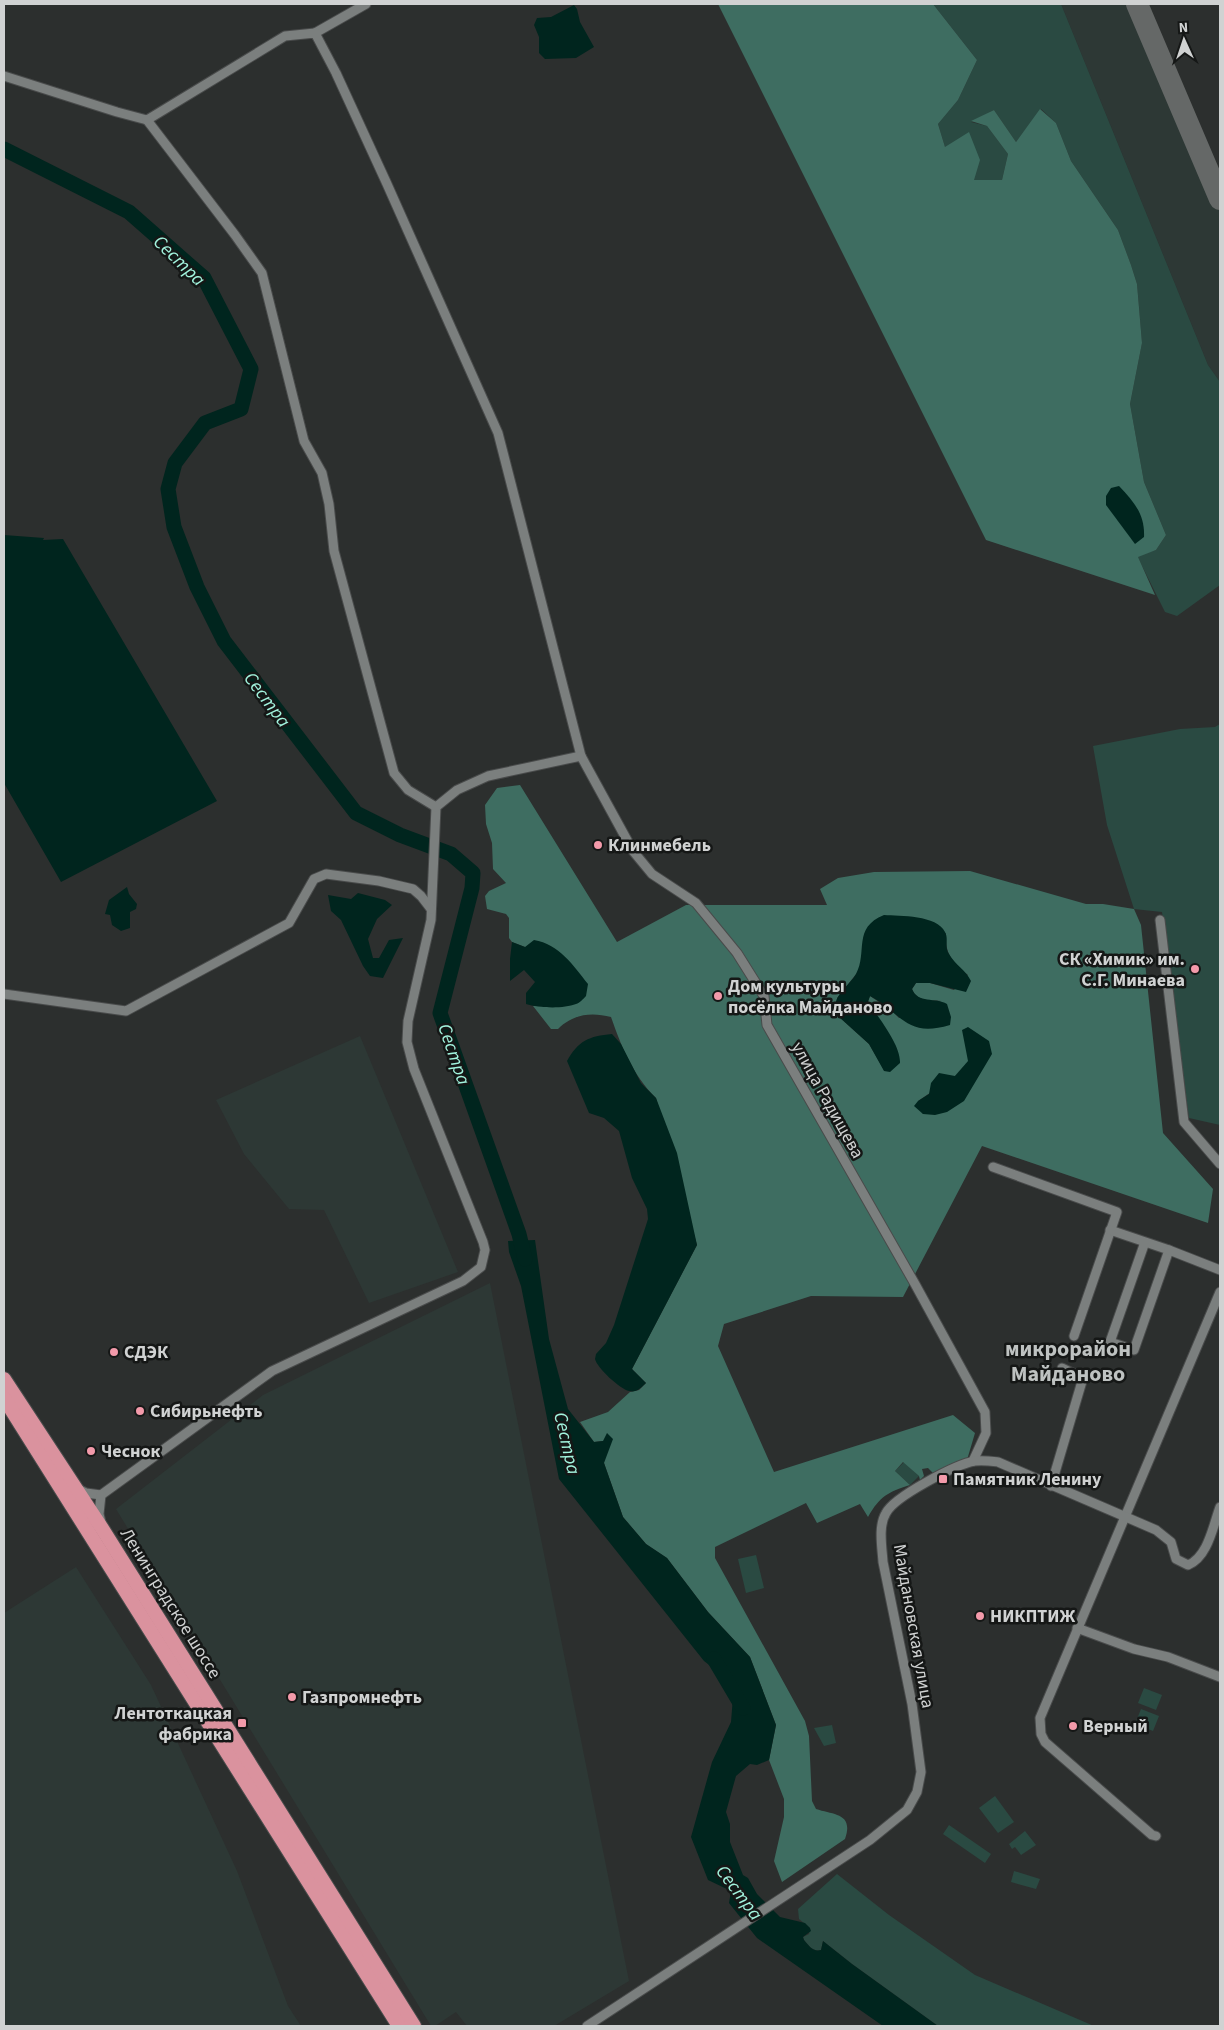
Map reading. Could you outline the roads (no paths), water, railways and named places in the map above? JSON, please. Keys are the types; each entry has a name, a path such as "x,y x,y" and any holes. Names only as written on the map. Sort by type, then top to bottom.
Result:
{"highway":[{"name":"Ленинградское шоссе","path":"4,1379 103,1530 414,2026"},
{"name":"Ленинградское шоссе","path":"4,1398 399,2026"}],"street":[{"path":"147,120 285,36 315,33 366,4"},
{"name":"улица Радищева","path":"315,33 336,73 383,175 498,433 581,756 633,851 652,874 696,903 737,953 764,996 767,1025 915,1284 985,1412 986,1432 973,1461"},
{"path":"4,76 147,120 236,235 262,273 304,441 322,473 329,504 334,551 394,773 408,790 436,808"},
{"path":"75,1487 86,1494 101,1495 272,1371 463,1281 482,1267 485,1250 483,1242 414,1069 408,1042 408,1020 431,920 436,808 457,790 488,776 581,756"},
{"path":"4,994 126,1011 289,922 314,879 326,874 379,881 413,889 431,906"},
{"path":"1160,920 1184,1122 1220,1164"},
{"path":"993,1167 1117,1212 1074,1336"},
{"path":"1110,1230 1220,1270"},
{"path":"1145,1242 1110,1342 1134,1350 1169,1250"},
{"path":"1156,1836 1147,1831 1045,1742 1041,1734 1040,1718 1220,1293"},
{"path":"1051,1486 1083,1378 1062,1368"},
{"name":"Майдановская улица","path":"587,2026 870,1840 907,1810 920,1783 921,1762 912,1704 883,1562 881,1543 884,1515 890,1505 923,1484 960,1465 973,1461 986,1460 998,1462 1156,1530 1171,1542 1176,1559 1188,1565 1195,1562 1203,1554 1220,1507"},
{"path":"101,1495 100,1514 103,1530"},
{"path":"1077,1628 1134,1650 1168,1658 1220,1677"}],"water":[{"path":"574,5 580,22 594,47 576,58 545,59 539,53 539,37 534,25 537,18 551,17"},
{"path":"1119,486 1138,509 1143,522 1144,537 1135,544 1106,505 1106,496 1111,488"},
{"path":"4,535 44,538 43,540 63,539 217,801 61,882 4,783"},
{"path":"127,887 129,894 137,904 136,909 130,912 130,928 121,931 112,925 110,915 105,914 109,900"},
{"path":"358,893 385,900 392,905 377,919 368,939 373,958 379,958 389,940 403,938 383,978 370,976 363,966 341,920 331,911 328,895 351,899"},
{"path":"884,915 926,919 941,926 946,935 949,954 971,981 966,992 930,983 916,983 912,989 918,997 947,1004 951,1017 950,1025 935,1028 914,1026 870,996 868,1002 897,1048 900,1063 890,1072 884,1071 869,1044 838,1016 835,1004 837,998 856,974 861,957 864,934 874,920"},
{"path":"534,940 551,946 565,956 588,984 586,996 580,1002 571,1006 558,1007 526,1004 526,993 535,982 524,970 510,981 512,942 525,947"},
{"path":"968,1027 989,1041 992,1054 964,1101 947,1112 935,1115 923,1114 914,1106 929,1094 931,1083 939,1073 955,1076 968,1061 962,1030"},
{"path":"612,1034 621,1044 641,1083 656,1098 677,1153 697,1245 632,1369 646,1383 634,1391 625,1389 609,1378 595,1359 596,1354 606,1343 614,1325 648,1219 647,1209 632,1178 619,1131 604,1118 589,1113 567,1061 575,1049 585,1041 597,1036"},
{"path":"535,1240 549,1339 568,1409 594,1442 603,1441 607,1433 613,1439 604,1463 623,1517 646,1544 667,1558 708,1612 750,1657 776,1725 769,1760 757,1765 750,1764 736,1776 726,1812 730,1824 730,1842 743,1875 748,1878 757,1894 780,1917 805,1923 810,1928 811,1931 803,1937 811,1948 821,1950 823,1941 938,2026 883,2026 757,1938 729,1903 731,1891 708,1880 691,1837 712,1762 731,1722 734,1684 704,1661 559,1479 521,1286 509,1252 508,1241"}],"waterway":[{"name":"Сестра","path":"4,149 129,212 204,278 251,369 241,409 205,423 175,463 168,489 174,527 197,587 224,641 356,813 400,835 451,854 473,873 472,888 440,1013 519,1234 525,1259"},
{"name":"Сестра","path":"714,1659 743,1708"}],"place":[{"name":"Клинмебель","path":"598,845"},
{"name":"СК «Химик» им. С.Г. Минаева","path":"1195,969"},
{"name":"Дом культуры посёлка Майданово","path":"718,996"},
{"name":"СДЭК","path":"114,1352"},
{"name":"Сибирьнефть","path":"140,1411"},
{"name":"Чеснок","path":"91,1451"},
{"name":"Памятник Ленину","path":"943,1479"},
{"name":"НИКПТИЖ","path":"980,1616"},
{"name":"Газпромнефть","path":"292,1697"},
{"name":"Лентоткацкая фабрика","path":"242,1723"},
{"name":"Верный","path":"1073,1726"}],"district":[{"name":"микрорайон Майданово","path":"1068,1360"}]}
